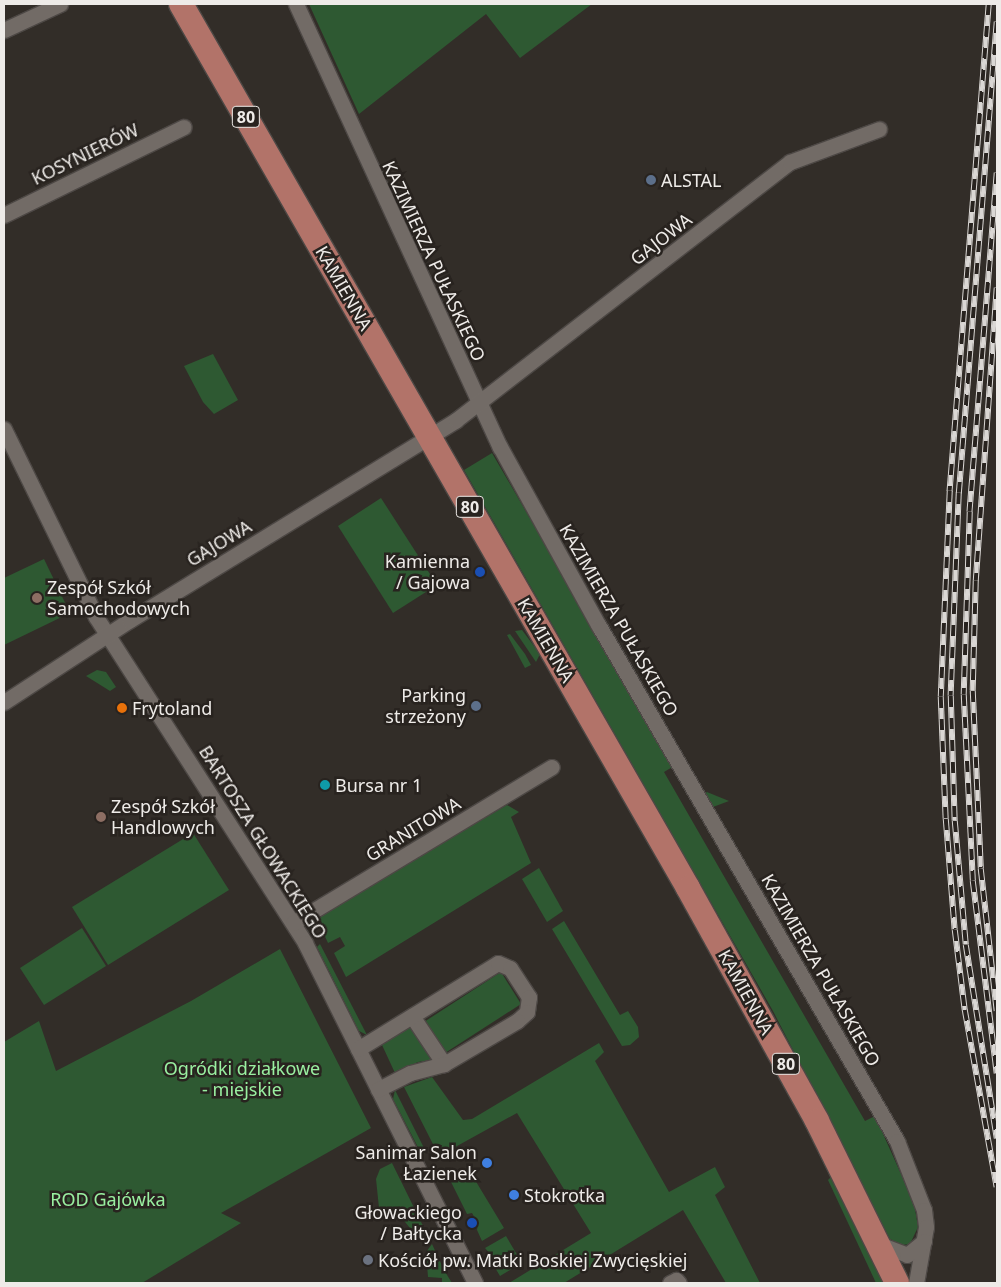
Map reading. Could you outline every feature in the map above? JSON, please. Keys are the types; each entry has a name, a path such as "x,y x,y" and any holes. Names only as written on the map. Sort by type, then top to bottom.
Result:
{"main road":[{"name":"KAMIENNA","path":"181,4 431,437 774,1044 897,1283"}],"street":[{"path":"4,30 60,4"},
{"name":"KAZIMIERZA PUŁASKIEGO","path":"296,4 479,404 599,626 897,1141 924,1210 924,1241 916,1283"},
{"name":"KOSYNIERÓW","path":"4,215 184,127"},
{"name":"GAJOWA","path":"4,702 108,634 431,437 479,404 790,162 880,129"},
{"name":"BARTOSZA GŁOWACKIEGO","path":"4,429 108,634 293,923 475,1283"},
{"name":"GRANITOWA","path":"293,923 552,767"},
{"path":"358,1049 498,963 510,968 529,998 527,1012 517,1021 444,1064 410,1073 378,1089"},
{"path":"412,1016 444,1064"},
{"path":"878,1243 906,1256 924,1241"},
{"path":"670,1283 676,1280 679,1283"}],"green space":[{"path":"309,4 592,4 520,58 486,14 359,114"},
{"path":"213,354 238,400 214,414 203,402 184,366"},
{"path":"492,453 674,766 664,772 865,1121 875,1116 914,1203 918,1227 910,1244 902,1245 890,1239 773,1011 464,470"},
{"path":"381,498 437,585 393,613 338,526"},
{"path":"44,559 70,613 4,645 4,578"},
{"path":"522,630 540,654 536,662 515,631"},
{"path":"510,634 531,665 525,668 507,635"},
{"path":"97,670 106,672 116,687 110,691 86,676"},
{"path":"707,792 729,801 713,807 704,794"},
{"path":"507,805 519,812 511,817 531,863 346,977 334,953 345,946 340,937 328,943 316,917"},
{"path":"193,833 229,890 108,965 72,907"},
{"path":"539,868 563,911 547,922 522,879"},
{"path":"564,921 620,1015 628,1011 638,1027 639,1037 630,1045 622,1046 552,929"},
{"path":"82,928 106,966 44,1005 20,968"},
{"path":"320,944 367,1035 359,1031 317,947"},
{"path":"280,949 371,1128 221,1213 241,1223 142,1283 4,1283 4,1042 39,1021 56,1071 191,1001"},
{"path":"501,972 521,1004 445,1053 424,1022"},
{"path":"412,1025 431,1060 418,1062 395,1073 382,1045"},
{"path":"599,1043 604,1052 595,1061 669,1192 715,1167 725,1187 715,1195 760,1283 726,1283 683,1210 564,1283 509,1283 591,1233 517,1113 439,1156 404,1087 432,1077 463,1120 472,1119"},
{"path":"395,1090 426,1152 422,1155 393,1099"},
{"path":"392,1163 428,1236 414,1233 401,1217 379,1208 376,1179 380,1169"},
{"path":"469,1170 504,1228 482,1241 477,1230 478,1223 472,1213 467,1214 451,1182"},
{"path":"832,1176 884,1283 876,1283 828,1180"},
{"path":"506,1236 522,1263 500,1276 494,1266 498,1263 485,1248"},
{"path":"432,1244 452,1283 442,1283 442,1278 428,1277 426,1252"}],"railway":[{"path":"989,4 950,491 941,697 946,819 955,930 965,1010 997,1187"},
{"path":"997,22 959,493 951,696 955,821 966,945 997,1139"},
{"path":"997,173 970,512 964,695 973,881 997,1074"},
{"path":"997,288 976,581 973,691 981,869 997,1011"}],"place":[{"name":"ALSTAL","path":"651,180"},
{"name":"Kamienna / Gajowa","path":"480,572"},
{"name":"Zespół Szkół Samochodowych","path":"37,598"},
{"name":"Parking strzeżony","path":"476,706"},
{"name":"Frytoland","path":"122,708"},
{"name":"Bursa nr 1","path":"325,785"},
{"name":"Zespół Szkół Handlowych","path":"101,817"},
{"name":"Sanimar Salon Łazienek","path":"487,1163"},
{"name":"Stokrotka","path":"514,1195"},
{"name":"Głowackiego / Bałtycka","path":"472,1223"},
{"name":"Kościół pw. Matki Boskiej Zwycięskiej","path":"368,1260"}],"park label":[{"name":"Ogródki działkowe - miejskie","path":"242,1079"},
{"name":"ROD Gajówka","path":"108,1199"}]}
